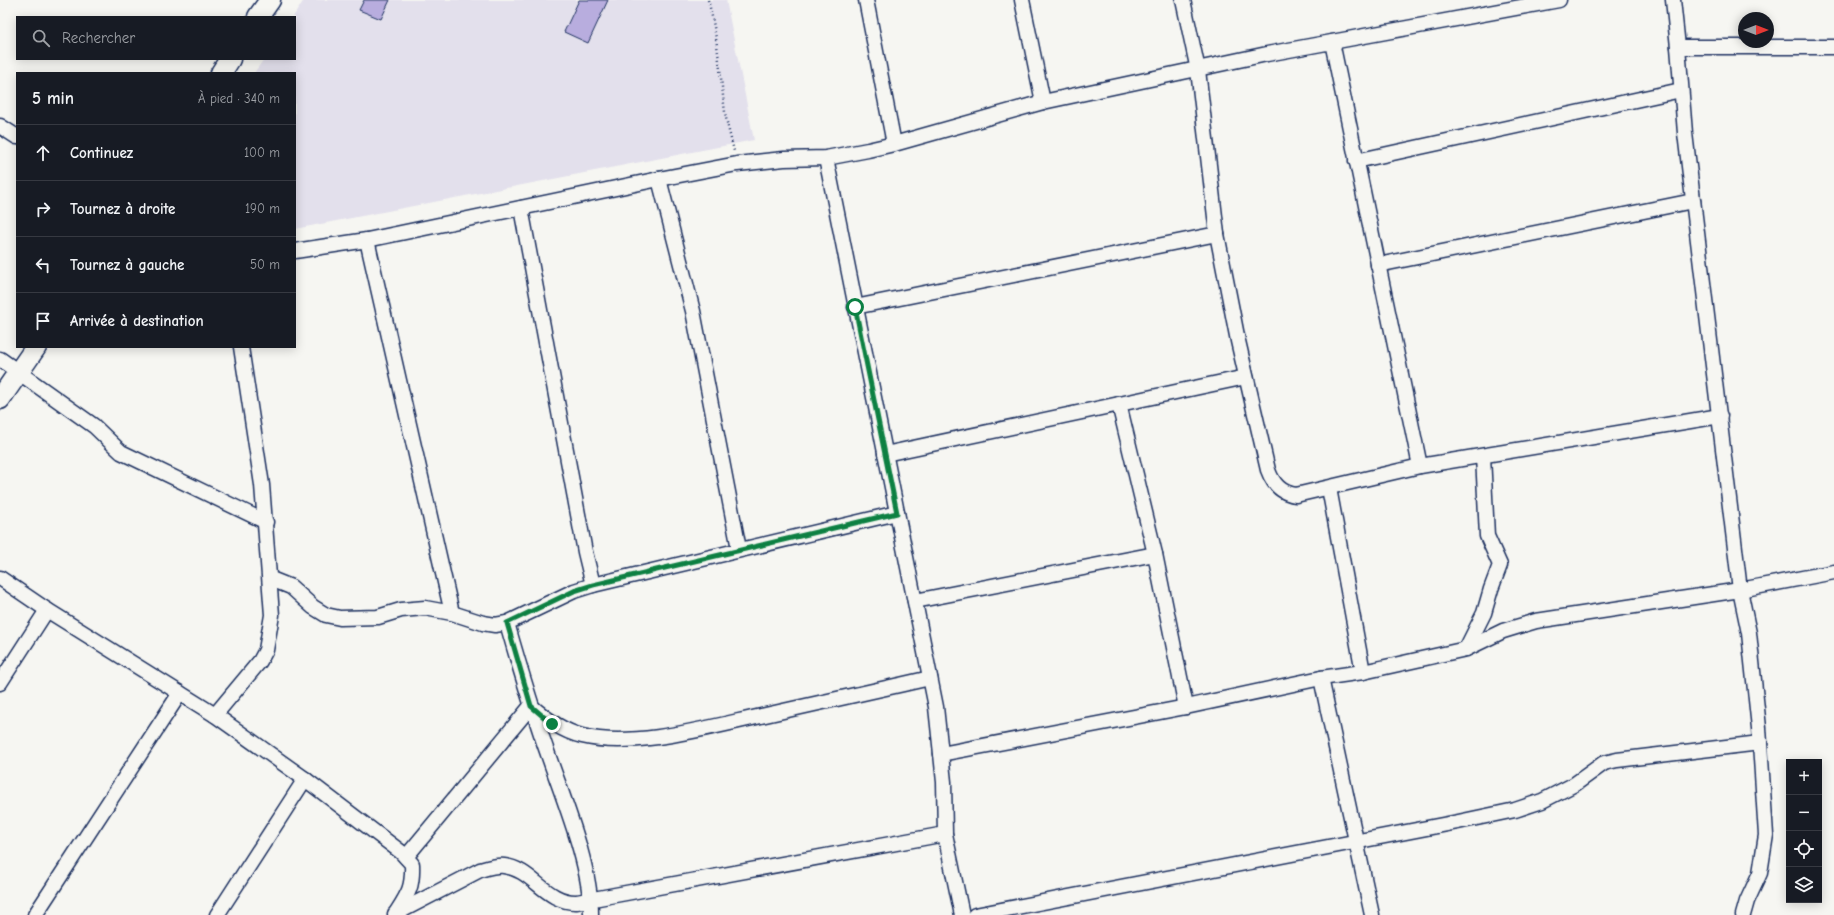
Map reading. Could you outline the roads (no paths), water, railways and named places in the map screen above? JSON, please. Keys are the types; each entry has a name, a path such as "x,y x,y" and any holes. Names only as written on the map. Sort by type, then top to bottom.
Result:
{"street":[{"path":"259,16 270,0"},
{"path":"866,0 894,144"},
{"path":"1022,0 1043,102"},
{"path":"1183,0 1198,70 1217,234 1246,377 1272,480 1287,494 1296,495 1420,466 1720,416"},
{"path":"296,251 367,240 658,179 737,164 826,158 894,144 1043,102 1332,42 1559,0"},
{"path":"1673,0 1693,201 1740,590 1749,633 1760,743 1766,835 1760,873 1747,901 1743,915"},
{"path":"1332,42 1420,466"},
{"path":"1678,46 1834,46"},
{"path":"222,72 229,60"},
{"path":"1356,161 1681,90"},
{"path":"0,126 16,136"},
{"path":"826,158 936,707 944,782 945,834 962,915"},
{"path":"658,179 693,311 739,549"},
{"path":"1378,265 1693,201"},
{"path":"521,208 585,552 593,585"},
{"path":"855,307 1217,234"},
{"path":"367,240 452,613"},
{"path":"0,399 35,348"},
{"path":"215,715 260,661 266,650 272,616 271,579 262,484 241,348"},
{"path":"0,360 94,426 121,452 266,522"},
{"path":"885,454 1246,377"},
{"path":"1119,404 1155,554 1186,707"},
{"path":"1466,649 1484,613 1500,565 1487,536 1483,456"},
{"path":"1329,488 1363,672"},
{"path":"271,579 291,587 313,607 326,614 340,618 362,619 378,617 416,608 425,608 452,613 483,623 496,625 507,623 574,591 593,585 739,549 897,513"},
{"path":"915,600 1155,554"},
{"path":"941,754 1186,707 1321,678 1363,672 1466,649 1503,631 1536,621 1740,590 1834,572"},
{"path":"0,578 47,610 215,715 305,779 406,857 412,864 410,890 395,915"},
{"path":"0,684 47,610"},
{"path":"507,623 531,706 576,837 591,899 591,915"},
{"path":"531,706 552,724 582,736 605,739 648,739 734,722 930,678"},
{"path":"1321,678 1372,915"},
{"path":"36,915 180,693"},
{"path":"406,857 531,706"},
{"path":"975,915 1357,842 1515,810 1542,801 1563,791 1604,763 1760,743"},
{"path":"217,915 305,779"},
{"path":"395,915 409,911 480,870 505,866 519,871 560,900 578,902 945,834"}]}
